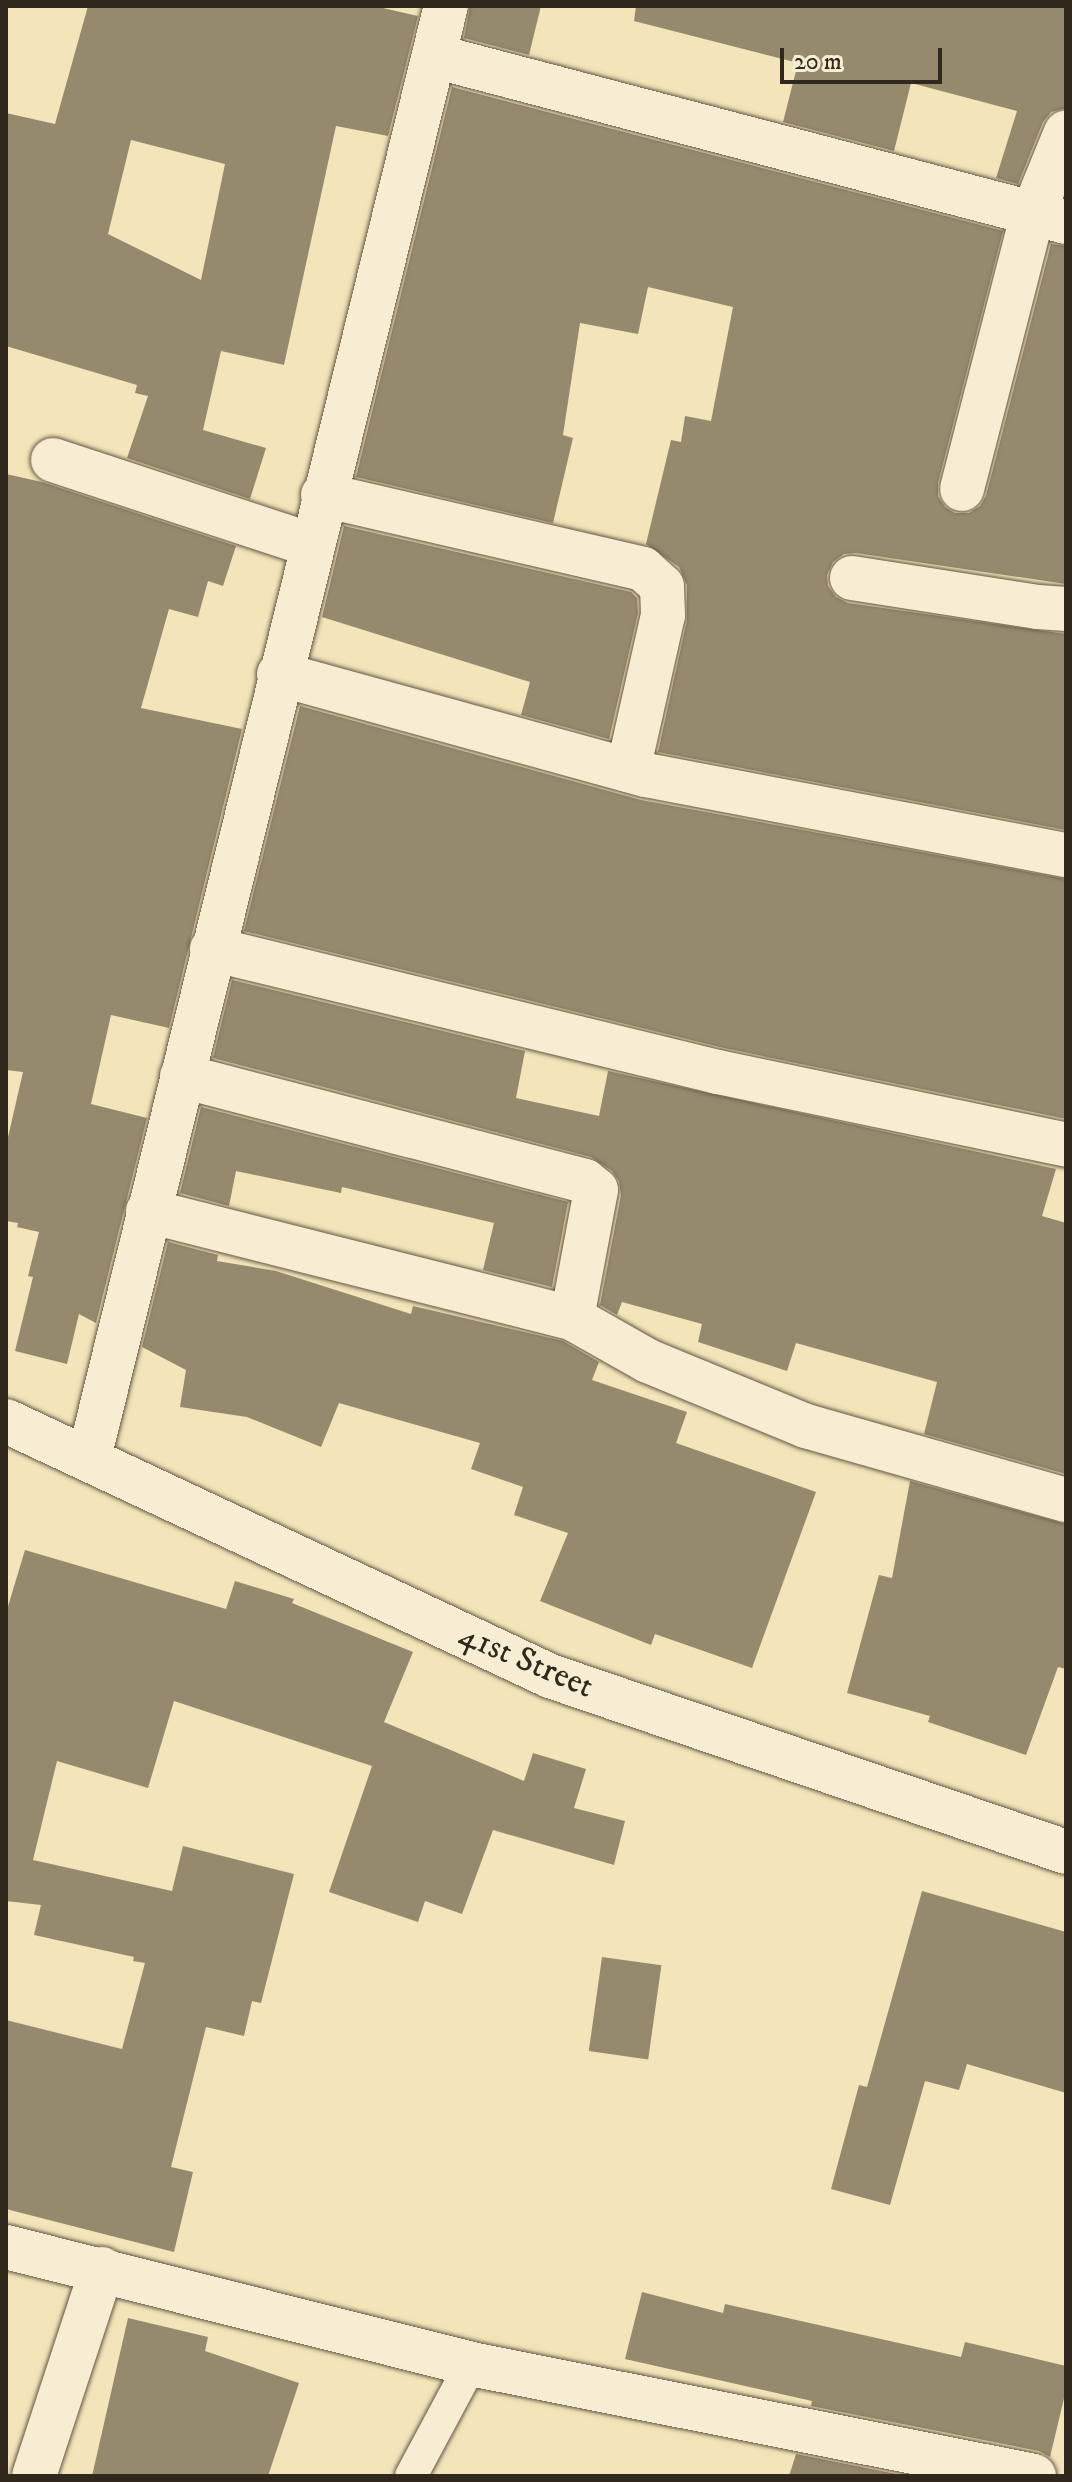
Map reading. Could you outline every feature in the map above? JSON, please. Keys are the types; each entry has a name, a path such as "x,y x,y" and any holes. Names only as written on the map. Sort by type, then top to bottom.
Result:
{"street":[{"path":"89,1458 323,495 446,6"},
{"path":"434,56 1049,217"},
{"path":"962,489 1049,217 1066,132"},
{"path":"53,460 311,545"},
{"path":"323,495 643,569 662,586 663,615 628,770"},
{"path":"852,578 1066,609"},
{"path":"279,674 628,770 1066,855"},
{"path":"212,949 718,1072 1066,1145"},
{"path":"182,1076 585,1181 596,1190 572,1318"},
{"path":"148,1211 572,1318 648,1361 806,1426 1066,1500"},
{"name":"41st Street","path":"6,1421 550,1676 1066,1852"},
{"path":"6,2247 471,2364 1034,2476"},
{"path":"34,2476 102,2269"}],"lane":[{"path":"411,2476 471,2364"}],"building":[{"path":"88,6 374,6 418,16 388,136 336,126 284,365 221,351 203,430 266,448 250,499 127,458 148,396 135,393 137,385 6,346 6,113 55,124","holes":["131,140 225,164 201,280 108,234"]},
{"path":"470,6 541,6 529,55 464,38"},
{"path":"636,6 1066,6 1066,108 1051,112 1043,122 1018,184 996,178 1017,111 911,83 894,151 783,122 798,63 634,21"},
{"path":"452,87 1003,231 938,483 938,496 945,507 955,513 969,513 980,506 986,496 1051,244 1066,246 1066,584 856,553 844,554 833,562 827,575 828,586 836,597 848,603 1066,634 1066,830 658,752 687,620 687,585 679,567 646,544 671,440 681,442 685,416 711,421 733,307 648,287 638,334 580,323 563,435 573,438 553,523 356,477"},
{"path":"6,474 42,482 236,546 223,586 208,581 198,617 169,609 141,708 242,729 169,1028 111,1015 91,1104 147,1118 96,1323 79,1314 67,1364 15,1351 33,1277 28,1276 39,1232 6,1221 6,1146 23,1072 6,1070"},
{"path":"344,526 631,592 637,598 638,613 609,739 521,715 530,682 322,617"},
{"path":"300,706 641,800 1066,879 1066,1119 724,1048 244,931"},
{"path":"232,980 525,1051 516,1098 599,1116 608,1071 1056,1169 1042,1216 1066,1223 1066,1474 924,1434 937,1382 796,1343 787,1371 698,1342 702,1324 622,1302 617,1315 600,1305 621,1195 619,1181 612,1171 591,1157 213,1058"},
{"path":"201,1107 568,1202 552,1287 483,1270 494,1223 342,1187 341,1193 236,1171 229,1206 180,1193"},
{"path":"168,1242 218,1255 217,1261 276,1271 411,1314 413,1306 563,1341 599,1362 592,1380 687,1412 676,1443 816,1492 752,1668 655,1634 651,1645 540,1601 568,1533 514,1515 523,1487 471,1469 480,1443 339,1403 321,1447 247,1417 180,1407 186,1370 142,1347"},
{"path":"910,1481 1066,1524 1066,1669 1058,1667 1026,1755 928,1722 930,1716 847,1693 879,1575 892,1578"},
{"path":"25,1550 226,1609 235,1581 294,1599 292,1603 413,1652 384,1722 524,1781 533,1753 586,1769 574,1808 625,1821 614,1865 493,1830 462,1914 425,1901 418,1922 329,1892 372,1766 174,1701 148,1788 57,1761 33,1860 172,1891 183,1846 294,1874 261,2003 252,2001 244,2036 206,2027 171,2167 193,2172 174,2252 6,2209 6,2020 122,2049 145,1963 133,1961 134,1957 34,1935 41,1905 6,1901 6,1613"},
{"path":"922,1891 1066,1932 1066,2093 967,2064 959,2090 925,2081 890,2205 831,2189 859,2085 867,2087"},
{"path":"602,1957 661,1965 648,2059 589,2051"},
{"path":"642,2292 723,2313 725,2304 961,2357 965,2342 1066,2366 1066,2390 1050,2457 1039,2451 811,2406 812,2401 625,2359"},
{"path":"128,2318 208,2337 205,2351 299,2383 268,2476 92,2476"},
{"path":"796,2454 906,2476 789,2476"}]}
